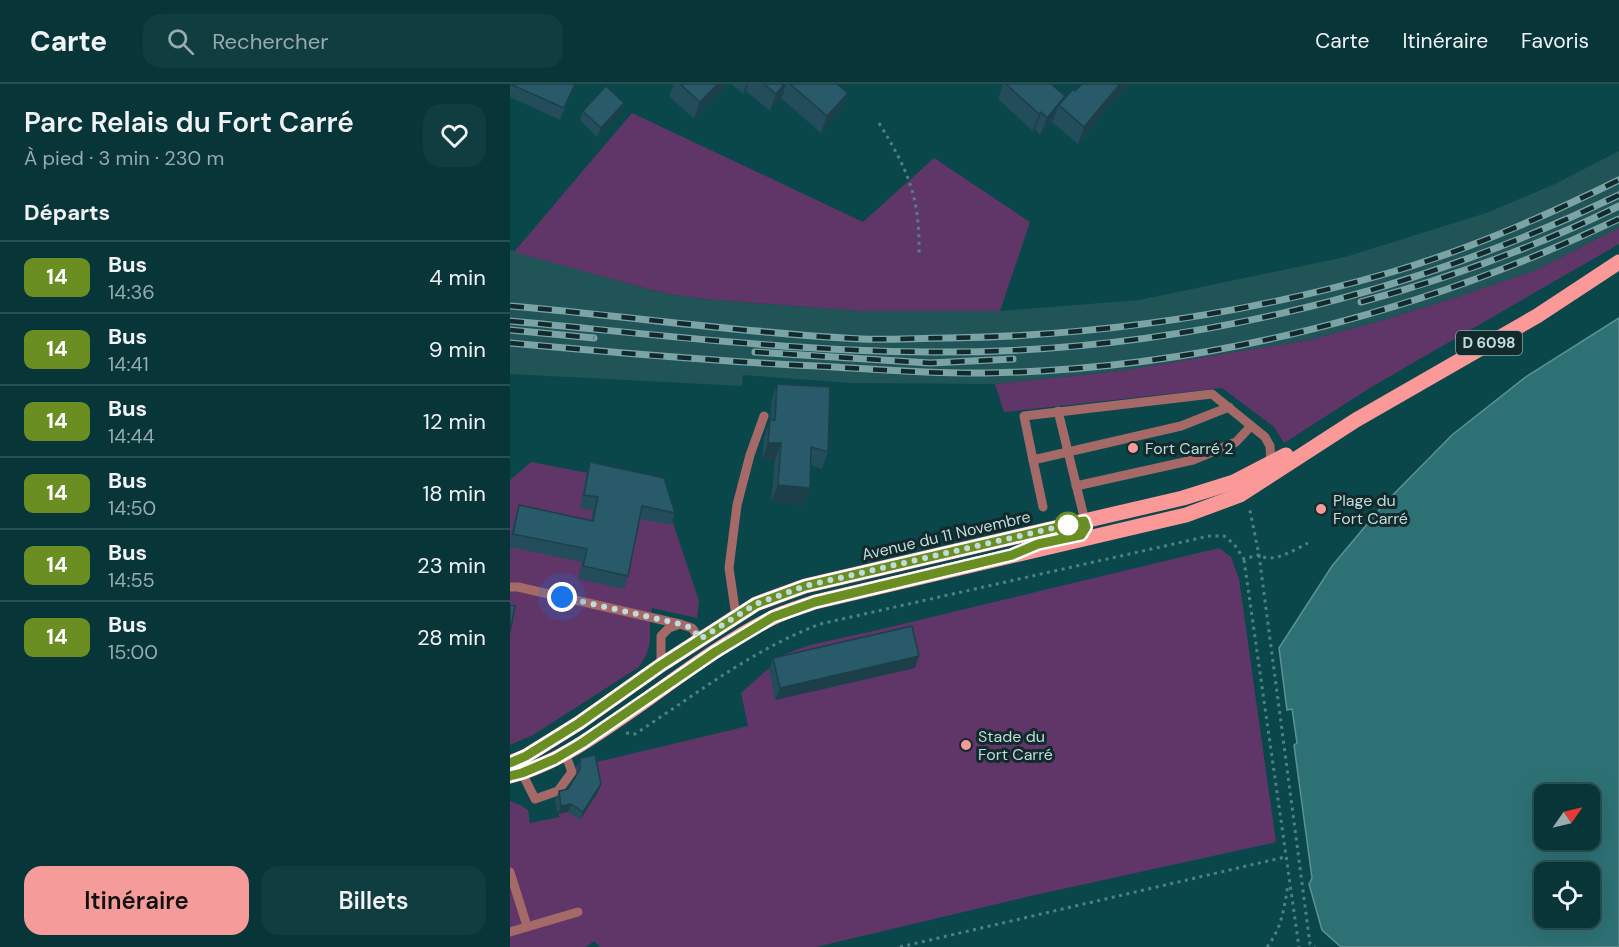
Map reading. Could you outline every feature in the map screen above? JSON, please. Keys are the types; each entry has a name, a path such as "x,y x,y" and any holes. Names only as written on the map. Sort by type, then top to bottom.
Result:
{"main road":[{"name":"D 6098","path":"1356,420 1537,316 1619,262"},
{"name":"Avenue du 11 Novembre","path":"510,763 526,756 579,723 661,665 756,604 805,586 1183,498 1234,482 1356,420"},
{"name":"Avenue du 11 Novembre","path":"516,775 565,753 715,652 773,617 815,602 1110,534 1186,514 1245,491 1356,420"},
{"path":"1012,555 1038,544 1081,535 1086,527 1084,521"},
{"path":"642,703 653,687 691,660 700,650 700,639"}],"lane":[{"path":"1043,507 1024,416 1212,394 1265,437 1270,446 1271,463"},
{"path":"1033,460 1181,426 1229,407"},
{"path":"1058,411 1084,521"},
{"path":"736,616 729,568 736,505 764,416"},
{"path":"1076,486 1193,460 1236,442 1251,426"},
{"path":"510,588 518,587 655,617 692,628 700,639"},
{"path":"655,617 661,636 661,665"},
{"path":"661,636 669,628 680,624"},
{"path":"516,775 535,799 558,791 572,771 565,753"},
{"path":"510,872 527,926"},
{"path":"510,932 578,912"}],"path":[{"path":"879,123 910,179 920,223 920,253"},
{"path":"1245,491 1258,555 1310,944 1315,947"},
{"path":"622,731 635,734 751,657 791,635 820,624 1209,536 1224,536 1244,559 1299,947"},
{"path":"1244,559 1258,555 1263,558 1284,555 1308,543"},
{"path":"900,947 1285,857"},
{"path":"1267,947 1283,919 1289,880"}],"shaded area":[{"path":"632,113 863,222 934,158 1030,222 1000,311 861,311 703,299 663,293 514,252"},
{"path":"1619,151 1619,228 1536,270 1377,322 1309,340 1120,371 995,384 851,383 743,375 742,386 510,374 510,250 662,293 703,299 861,311 1000,311 1139,300 1345,257 1486,213 1555,184"},
{"path":"1619,228 1619,244 1373,386 1284,443 1274,427 1222,388 1004,412 995,384 1120,371 1309,340 1377,322 1536,270"},
{"path":"1619,318 1619,947 1341,947 1322,930 1309,884 1312,878 1294,745 1297,743 1292,709 1287,710 1279,648 1332,566 1384,504 1452,435 1527,376"},
{"path":"531,462 661,487 699,601 697,618 652,608 648,651 639,667 533,735 510,745 510,480"},
{"name":"Stade du Fort Carré","path":"1219,548 1231,557 1239,579 1276,842 1026,897 816,947 600,947 594,941 586,947 510,947 510,801 528,810 530,823 560,817 555,799 565,797 577,777 576,767 748,726 741,693 785,654 810,645"}],"building":[{"path":"510,84 575,84 564,108"},
{"path":"680,84 718,84 700,102"},
{"path":"764,84 784,84 776,94"},
{"path":"790,84 837,84 848,93 827,116"},
{"path":"1006,84 1051,84 1065,96 1047,118 1041,112 1039,114"},
{"path":"1082,84 1120,84 1084,127 1059,105 1073,89 1075,91"},
{"path":"606,86 624,103 601,128 583,111"},
{"path":"777,384 830,387 828,452 811,447 810,488 778,485 781,443 768,443 770,420 775,420"},
{"path":"590,462 664,478 675,513 642,506 628,576 583,566 587,549 513,534 519,505 593,521 598,497 584,495"},
{"path":"510,605 515,606 510,633"},
{"path":"912,626 919,656 780,688 773,658"},
{"path":"595,755 601,784 583,812 571,804 561,806 559,791 568,789 580,769 580,758"}],"railway":[{"path":"510,306 774,333 862,339 1004,336 1116,327 1172,320 1283,300 1392,272 1507,231 1619,180"},
{"path":"510,321 720,341 878,351 1019,350 1108,343 1196,330 1284,313 1370,290 1455,263 1538,231 1619,195"},
{"path":"1361,302 1427,283 1492,260 1556,235 1619,206"},
{"path":"510,343 712,360 949,373 1069,369 1150,360 1231,347 1390,308 1468,282 1545,252 1619,219"},
{"path":"510,330 594,338"},
{"path":"755,352 930,363 1013,359"}],"bus line":[{"name":"14","path":"510,763 526,756 579,723 661,665 756,604 805,586 1084,521 1086,527 1081,535 1038,544 1012,555 815,602 773,617 715,652 582,743 555,759 510,776"}],"place":[{"name":"Fort Carré 2","path":"1133,448"},
{"name":"Plage du Fort Carré","path":"1321,509"},
{"name":"Stade du Fort Carré","path":"966,745"}],"route":[{"path":"562,597 680,624 692,628 700,639 756,604 805,586 1071,524 1068,525"}]}
